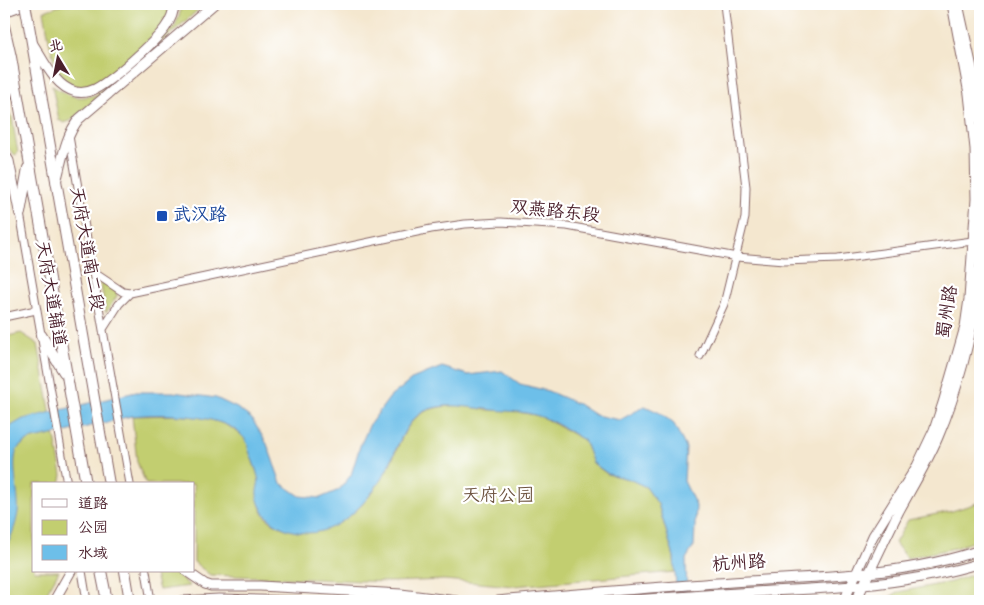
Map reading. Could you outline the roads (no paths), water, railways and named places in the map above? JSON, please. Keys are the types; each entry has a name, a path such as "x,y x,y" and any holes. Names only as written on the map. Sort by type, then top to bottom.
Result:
{"highway":[{"name":"天府大道南二段","path":"25,4 110,482"},
{"path":"4,27 11,57 86,482"},
{"path":"20,213 29,160"},
{"path":"40,335 67,377"},
{"path":"101,572 106,597"},
{"path":"125,572 130,601"}],"main road":[{"path":"4,12 25,4"},
{"path":"32,42 59,83 67,89 77,92 94,90 104,84 145,49 164,30 170,19 174,4"},
{"path":"56,182 69,136 79,119 214,4"},
{"name":"蜀州路","path":"844,601 874,536 917,466 934,430 965,327 977,240 974,77 952,4"},
{"name":"蜀州路","path":"958,4 974,77 980,120"},
{"path":"4,107 8,91 11,57"},
{"path":"4,154 9,161 20,213"},
{"name":"蜀州路","path":"856,601 891,526 938,438 949,410 964,366 974,325 980,279"},
{"name":"杭州路","path":"498,601 696,584 869,573 932,563 980,550"},
{"name":"杭州路","path":"621,601 850,587 933,576 980,563"},
{"path":"54,601 70,572"},
{"path":"187,572 211,586 260,586 401,594 457,601"},
{"path":"181,601 220,599 300,601"}],"street":[{"path":"700,356 724,304 745,218 746,187 724,4"},
{"path":"69,136 130,482"},
{"name":"天府大道辅道","path":"20,213 67,482"},
{"name":"双燕路东段","path":"130,294 431,229 465,224 500,222 567,226 737,257 784,261 838,259 977,240"},
{"path":"93,272 123,292 130,294"},
{"path":"103,329 119,304 130,294"},
{"path":"4,317 36,310"},
{"path":"82,572 87,600"},
{"path":"146,572 151,601"}],"water":[{"path":"442,367 468,375 502,371 520,384 548,391 578,404 595,415 620,420 645,406 660,413 674,424 686,448 684,481 696,506 694,546 686,559 687,601 677,601 674,557 658,504 646,487 629,479 608,474 593,463 584,440 547,419 527,413 462,406 433,408 418,415 407,428 382,478 365,501 344,520 333,527 307,533 282,527 268,518 259,504 257,490 259,482 247,442 236,430 226,425 185,416 144,415 29,440 19,447 16,453 15,468 18,512 13,533 4,552 4,446 11,426 23,419 136,392 173,392 216,398 237,408 252,419 267,444 281,483 300,496 320,498 339,490 351,475 360,446 370,424 390,397 414,378"}],"place":[{"name":"武汉路","path":"162,216"}],"park label":[{"name":"天府公园","path":"498,497"}]}
